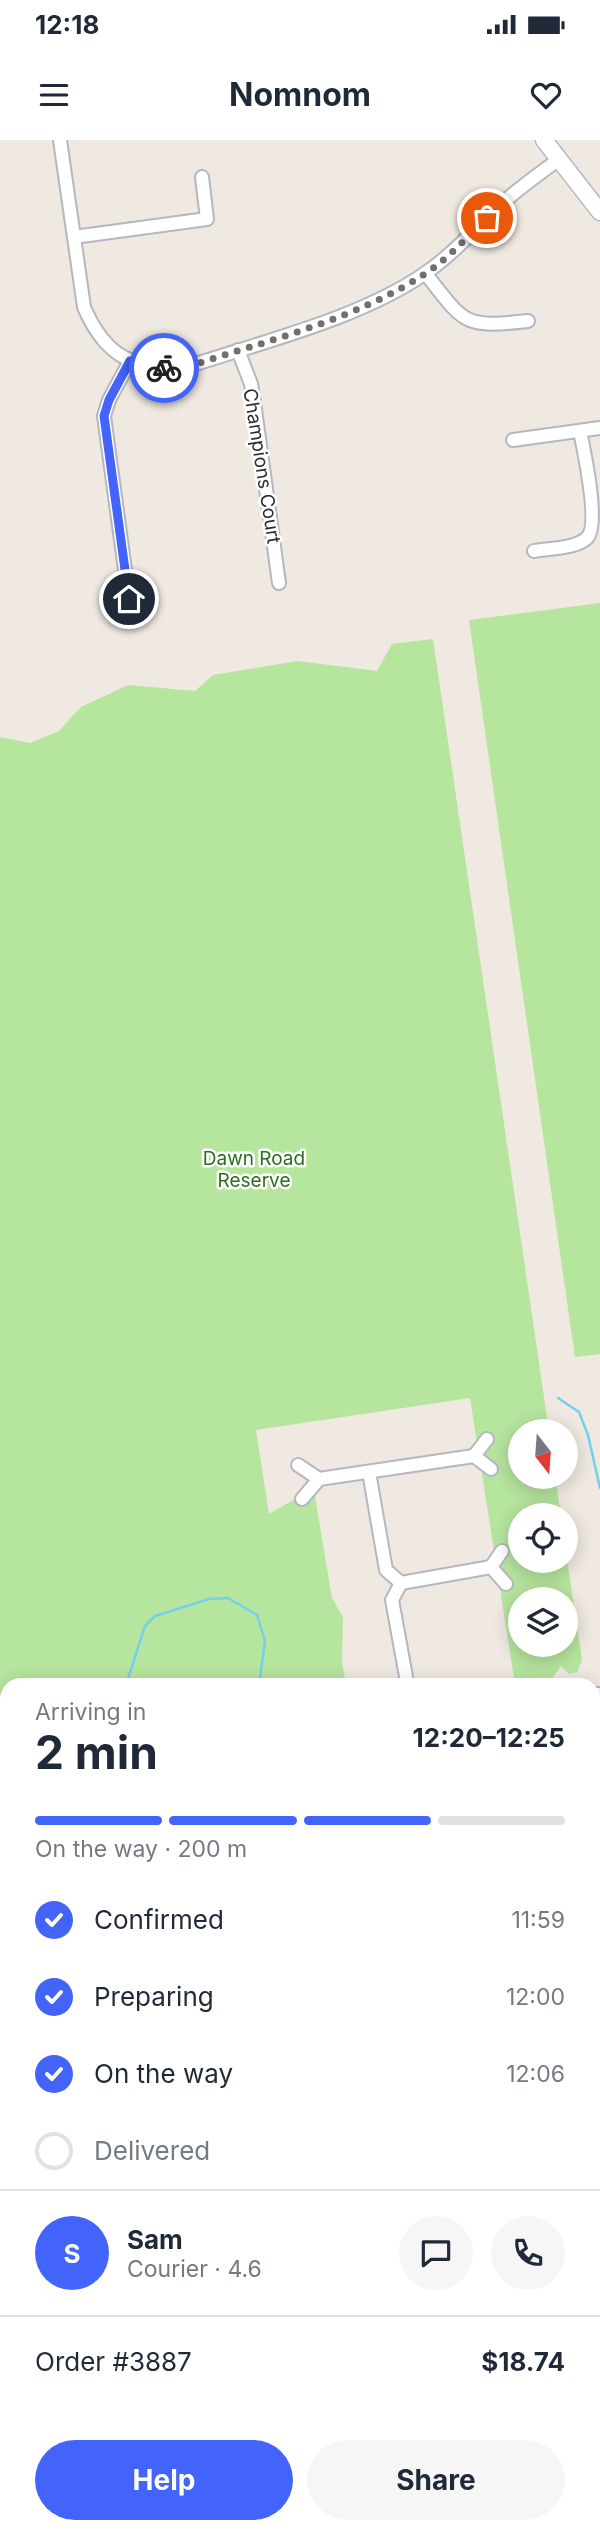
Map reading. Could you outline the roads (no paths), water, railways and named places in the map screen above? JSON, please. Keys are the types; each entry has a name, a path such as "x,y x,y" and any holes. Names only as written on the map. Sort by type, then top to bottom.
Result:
{"street":[{"path":"60,140 83,307 92,326 108,345 130,361 149,367 190,366 375,302 426,274 506,200 559,159"},
{"path":"544,140 600,212"},
{"path":"74,237 208,219 202,177"},
{"path":"426,274 452,307 475,323 488,325 528,321"},
{"name":"Champions Court","path":"238,350 251,384 279,583"},
{"path":"129,599 104,416 109,400 130,361"},
{"path":"513,440 600,428"},
{"path":"534,551 584,541 593,531 595,516 580,430"},
{"path":"298,1465 319,1479 474,1456 487,1439"},
{"path":"474,1456 491,1469"},
{"path":"369,1472 386,1570 401,1583"},
{"path":"302,1499 319,1479"},
{"path":"401,1583 491,1567 502,1550"},
{"path":"491,1567 506,1584"},
{"path":"401,1583 392,1600 406,1678"}],"waterway":[{"path":"558,1398 579,1412 588,1435 600,1488"},
{"path":"128,1678 145,1626 155,1616 209,1599 228,1598 257,1615 265,1641 260,1678"}],"park label":[{"name":"Dawn Road Reserve","path":"254,1169"}]}
